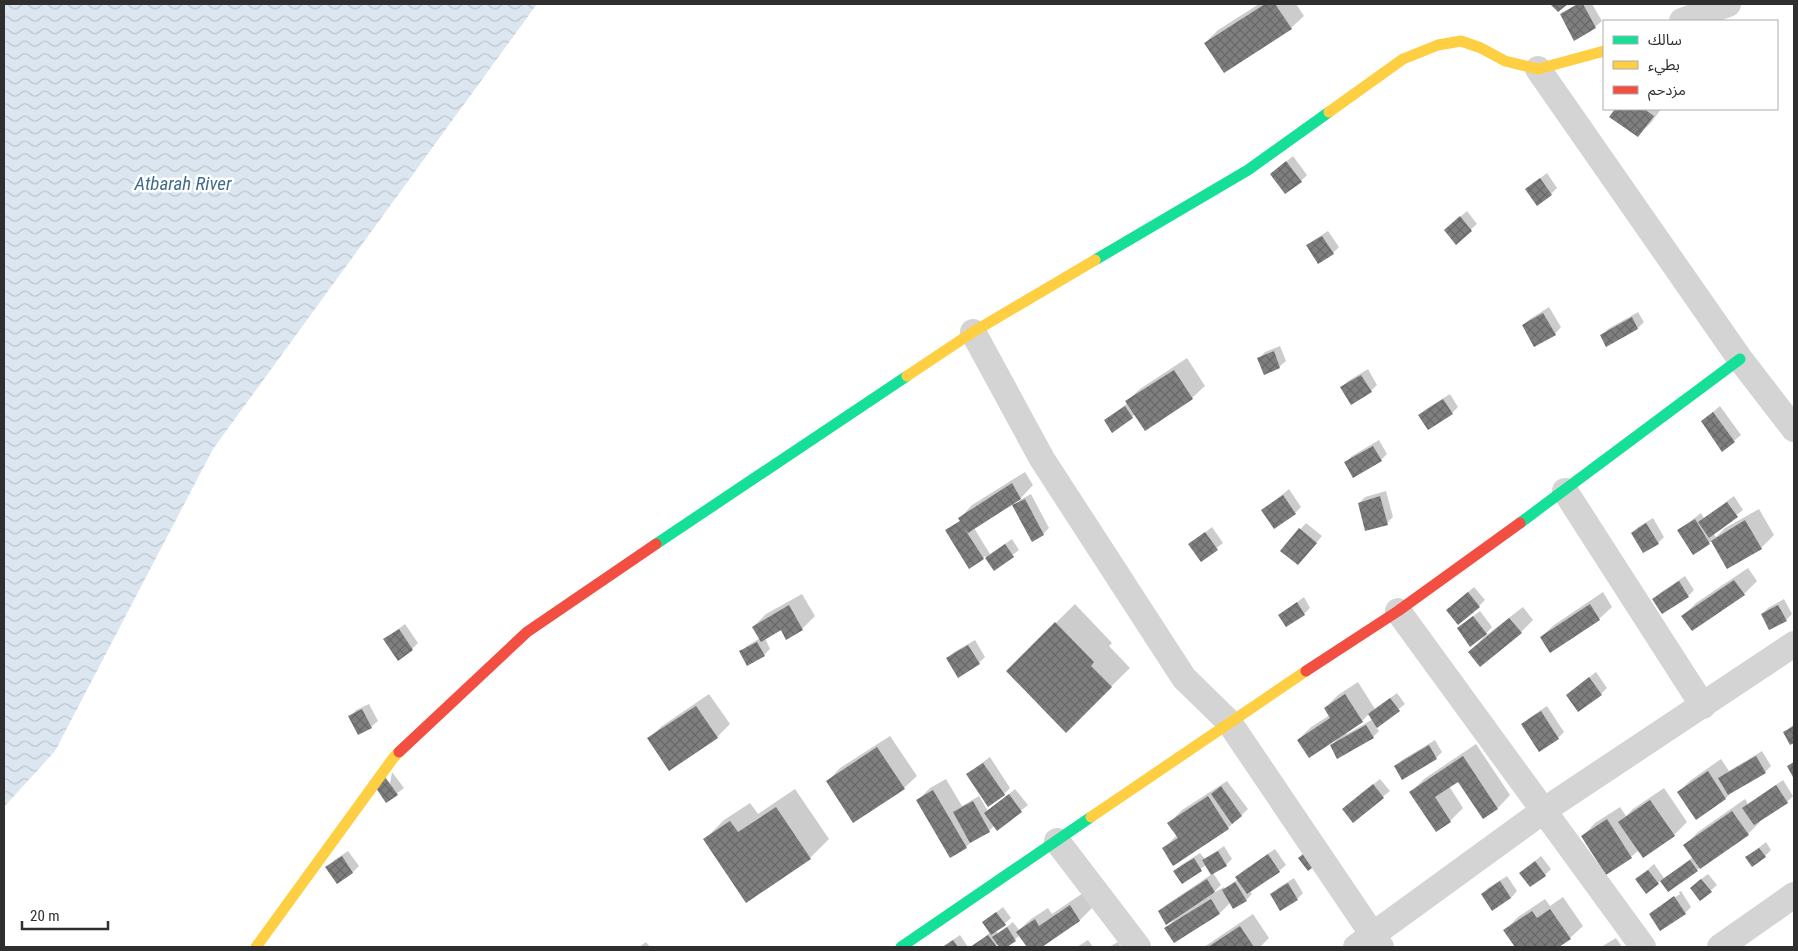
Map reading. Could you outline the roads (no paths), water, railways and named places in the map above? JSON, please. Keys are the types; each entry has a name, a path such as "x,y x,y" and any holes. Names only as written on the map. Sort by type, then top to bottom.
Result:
{"street":[{"path":"1685,20 1728,4"},
{"path":"256,947 394,757 527,632 973,332 1248,170 1403,59 1438,45 1461,41 1482,48 1505,61 1538,68 1603,51"},
{"path":"1538,68 1740,359 1794,429"},
{"path":"973,332 1042,460 1184,678 1229,722 1370,943 1543,810 1794,644"},
{"path":"901,947 1229,722 1398,611 1565,491 1740,359"},
{"path":"1565,491 1702,706"},
{"path":"1398,611 1643,947"},
{"path":"1057,841 1138,947"},
{"path":"1720,947 1794,895"}],"water":[{"name":"Atbarah River","path":"4,4 537,4 213,449 55,751 4,807"}]}
